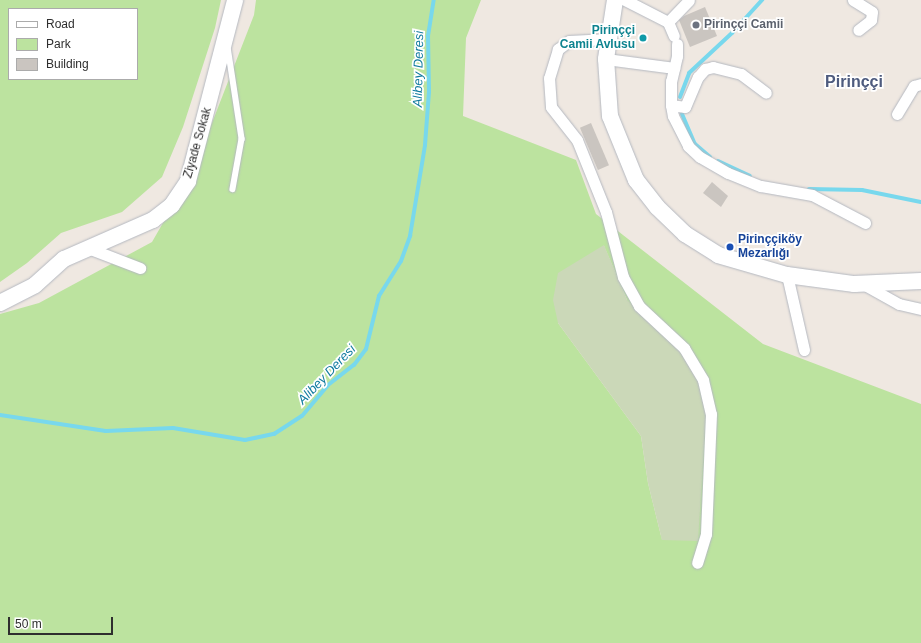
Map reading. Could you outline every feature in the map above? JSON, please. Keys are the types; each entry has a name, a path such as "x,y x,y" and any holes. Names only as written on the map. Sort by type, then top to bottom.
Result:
{"main road":[{"name":"Ziyade Sokak","path":"0,303 35,285 64,258 152,220 172,205 188,181 227,37 235,0"},
{"path":"615,0 606,59 610,116 636,180 657,207 685,234 718,255 787,275 862,284 921,281"}],"street":[{"path":"625,0 668,22 675,40 677,56 674,68 671,105 674,116 688,146 700,157 728,173 761,186 812,195 865,223"},
{"path":"668,22 689,0"},
{"path":"853,0 872,12 871,20 858,30"},
{"path":"608,38 568,41 558,49 549,78 551,107 577,140 606,212 623,277 639,306 684,348 704,380 711,414 706,534 697,563"},
{"path":"606,59 674,68"},
{"path":"671,105 685,107 698,76 705,69 714,67 741,74 766,93"},
{"path":"897,114 914,86 921,84"},
{"path":"88,248 140,268"},
{"path":"787,275 804,350"},
{"path":"862,284 899,304 921,309"}],"lane":[{"path":"227,37 242,139 233,189"}],"green space":[{"path":"0,0 221,0 215,28 183,127 162,177 122,212 61,233 27,263 0,282"},
{"path":"256,0 481,0 466,38 463,116 576,160 596,214 763,344 921,404 921,643 0,643 0,314 39,303 152,242 194,169 254,15","holes":["604,246 627,300 662,540 648,483 641,436 558,323"]},
{"path":"604,245 627,300 680,351 698,379 706,413 698,541 662,540 648,483 641,436 558,323 553,300 558,273"}],"building":[{"name":"Pirinççi Camii","path":"705,7 717,36 690,47 679,20 684,16"},
{"path":"591,123 609,165 598,170 580,128"},
{"path":"712,182 728,196 721,207 703,193"}],"waterway":[{"name":"Alibey Deresi","path":"0,415 106,431 173,428 245,440 274,434 302,416 328,385 354,365 366,349 379,296 401,261 410,236 425,145 429,92 428,36 434,0"},
{"path":"680,97 689,73 732,33 762,0"},
{"path":"682,114 695,144 710,157"},
{"path":"718,161 750,176"},
{"path":"809,189 862,190 921,202"}],"place":[{"name":"Pirinççi Camii","path":"696,25"},
{"name":"Pirinççi Camii Avlusu","path":"643,38"},
{"name":"Pirinççiköy Mezarlığı","path":"730,247"}],"district":[{"name":"Pirinççi","path":"854,82"}]}
